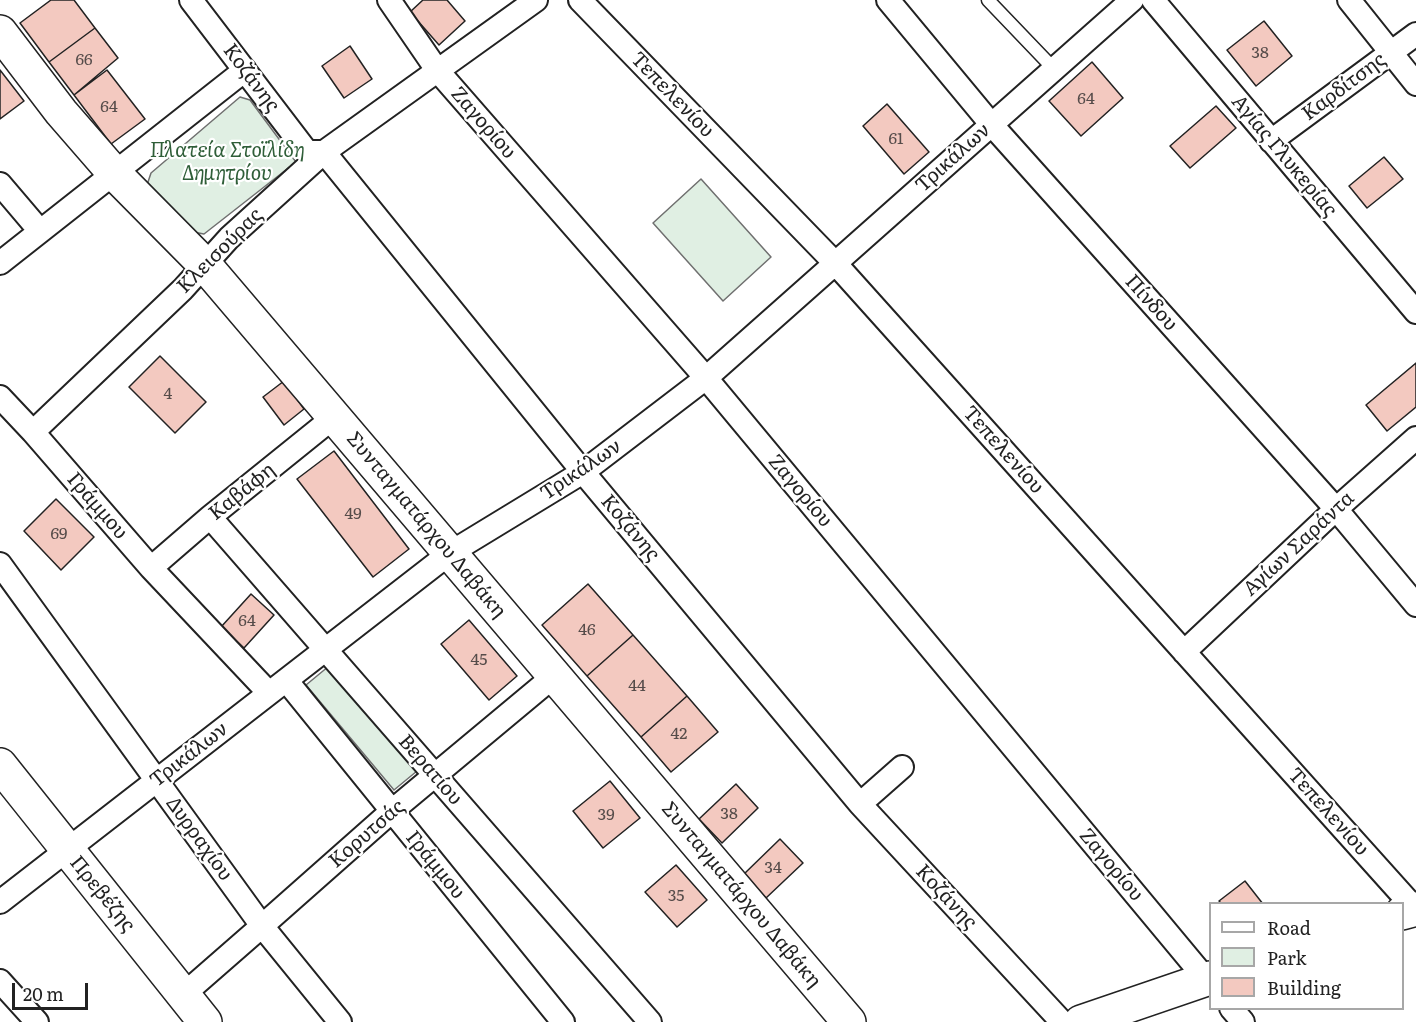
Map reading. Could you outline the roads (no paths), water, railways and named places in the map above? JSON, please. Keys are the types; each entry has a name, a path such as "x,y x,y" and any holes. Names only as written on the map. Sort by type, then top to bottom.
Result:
{"street":[{"name":"Κοζάνης","path":"191,0 307,152 324,152 583,472 860,804 1062,1022"},
{"name":"Ζαγορίου","path":"389,0 437,70 706,378 1209,981"},
{"name":"Κλεισούρας","path":"33,432 183,289 229,238 324,152 536,0"},
{"name":"Τεπελενίου","path":"579,0 835,263 1412,910"},
{"name":"Πίνδου","path":"888,0 992,124 1336,509 1416,604"},
{"name":"Τρικάλων","path":"0,902 450,553 583,472 706,378 1132,0"},
{"name":"Αγίας Γλυκερίας","path":"1153,0 1416,312"},
{"path":"1349,0 1416,84"},
{"name":"Συνταγματάρχου Δαβάκη","path":"0,32 61,112 114,173 204,264 849,1022"},
{"name":"Καρδίτσης","path":"1272,141 1416,34"},
{"path":"0,263 244,70"},
{"path":"0,184 40,231"},
{"name":"Γράμμου","path":"0,397 150,568 277,687 392,811 562,1022"},
{"name":"Καβάφη","path":"150,568 334,417"},
{"name":"Αγίων Σαράντα","path":"1184,652 1336,509 1416,438"},
{"name":"Βερατίου","path":"210,517 650,1022"},
{"name":"Δυρραχίου","path":"0,564 262,926 340,1022"},
{"name":"Κορυτσάς","path":"183,995 392,811 554,676"},
{"name":"Πρεβέζης","path":"0,765 205,1022"},
{"path":"860,804 902,767"},
{"path":"0,981 37,1022"},
{"path":"1081,1022 1209,981"},
{"path":"1233,1010 1243,1022"}],"lane":[{"path":"988,0 1054,69"}],"park label":[{"name":"Πλατεία Στοϊλίδη Δημητρίου","path":"227,162"}]}
